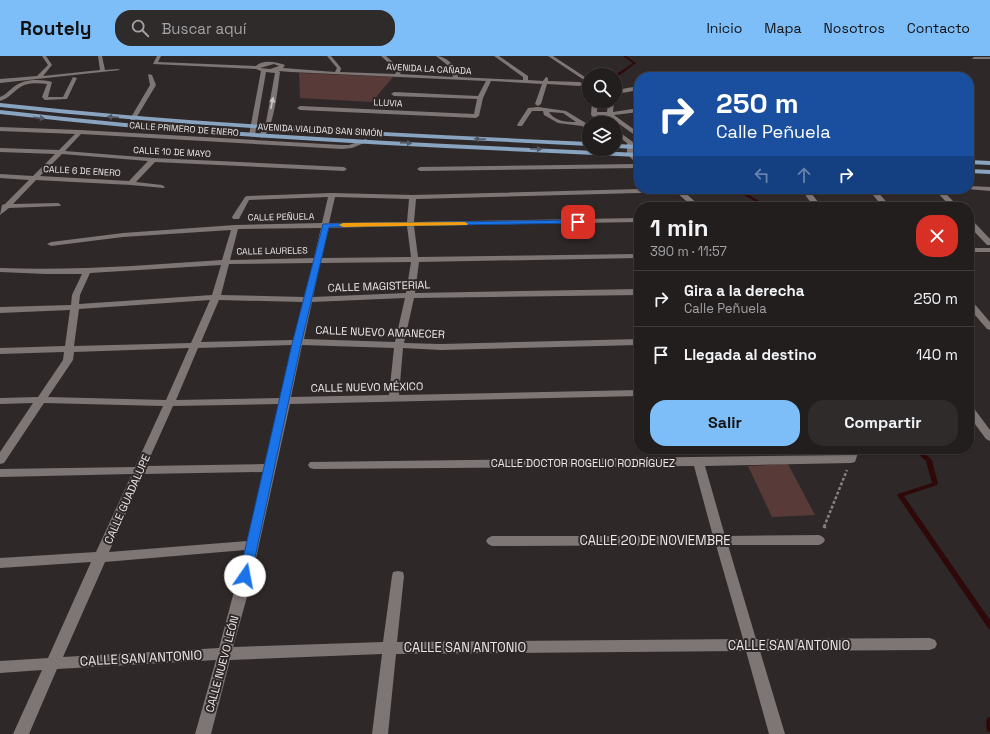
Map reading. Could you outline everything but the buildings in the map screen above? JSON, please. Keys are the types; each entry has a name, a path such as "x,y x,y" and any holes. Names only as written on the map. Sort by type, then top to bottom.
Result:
{"main road":[{"name":"AVENIDA VIALIDAD SAN SIMÓN","path":"0,105 133,119 267,128 582,144"},
{"name":"AVENIDA VIALIDAD SAN SIMÓN","path":"0,112 79,123 271,137 634,154"},
{"path":"622,146 634,146"},
{"path":"974,162 990,163"},
{"path":"974,171 990,172"}],"street":[{"path":"38,78 50,65 44,56"},
{"path":"100,56 103,71"},
{"path":"159,56 156,63 219,64 264,70 279,68"},
{"path":"270,56 279,68"},
{"path":"329,56 338,71"},
{"path":"383,56 398,73"},
{"path":"438,56 454,69 455,76"},
{"path":"496,56 526,79"},
{"path":"550,56 582,80"},
{"path":"974,58 990,58"},
{"path":"257,68 260,65 274,63"},
{"path":"262,136 267,128 279,68"},
{"name":"AVENIDA LA CAÑADA","path":"279,68 582,82"},
{"path":"0,81 118,70"},
{"path":"252,135 264,70"},
{"path":"133,119 153,85 150,75"},
{"name":"AVENIDA LA CAÑADA","path":"474,77 489,80 526,79"},
{"path":"0,99 10,95 17,86 22,84 44,82 50,83 45,97 47,99 65,98 75,78"},
{"path":"480,98 489,80"},
{"path":"538,104 545,80"},
{"path":"622,90 634,89"},
{"name":"LLUVIA","path":"300,108 476,116 480,98 394,94"},
{"path":"594,108 595,116"},
{"path":"610,108 610,114 612,118 634,133"},
{"path":"520,125 530,110 546,110 569,113 582,122"},
{"path":"546,110 546,114 556,122 582,126"},
{"path":"594,113 610,114 634,111"},
{"name":"CALLE PRIMERO DE ENERO","path":"0,129 346,147 357,146 366,141"},
{"path":"0,213 3,206 36,177 80,132"},
{"path":"265,143 271,137"},
{"path":"624,138 634,137"},
{"path":"624,138 630,142 630,154 634,159"},
{"name":"CALLE 10 DE MAYO","path":"0,150 60,152 153,160 344,169"},
{"path":"131,183 153,160"},
{"path":"420,169 634,165"},
{"name":"CALLE 6 DE ENERO","path":"0,176 131,183 162,187"},
{"path":"974,188 990,189"},
{"path":"236,217 247,198 332,196 413,197 634,190"},
{"path":"683,194 692,202"},
{"path":"808,194 814,202"},
{"path":"875,194 883,202"},
{"path":"942,194 950,202"},
{"name":"CALLE NUEVO LEÓN","path":"203,734 252,546 297,343 332,196"},
{"path":"394,398 399,345 410,295 415,260 410,224 413,197"},
{"path":"3,206 58,205"},
{"name":"CALLE PEÑUELA","path":"51,244 123,235 235,227 634,220"},
{"name":"CALLE GUADALUPE","path":"21,734 216,297 235,227"},
{"path":"974,227 990,243"},
{"path":"974,250 990,250"},
{"name":"CALLE LAURELES","path":"1,270 46,272 87,271 225,262 634,256"},
{"path":"0,460 68,360 76,295 87,271"},
{"name":"CALLE MAGISTERIAL","path":"0,310 74,307 216,297 308,300 410,295 634,292"},
{"path":"974,308 990,327"},
{"path":"974,316 980,315"},
{"name":"CALLE NUEVO AMANECER","path":"0,351 297,343 441,346 634,342"},
{"name":"CALLE NUEVO MÉXICO","path":"0,401 40,400 170,403 634,393"},
{"path":"974,416 990,437"},
{"name":"CALLE DOCTOR ROGELIO RODRÍGUEZ","path":"314,465 698,462 851,454"},
{"path":"698,462 777,734"},
{"path":"0,473 140,469 269,468"},
{"name":"CALLE 20 DE NOVIEMBRE","path":"492,541 819,540"},
{"path":"0,563 252,546"},
{"path":"380,734 398,576"},
{"name":"CALLE SAN ANTONIO","path":"0,667 53,662 167,656 390,648 930,644"}],"path":[{"path":"819,540 851,454"}],"shaded area":[{"path":"299,73 393,77 372,102 300,98"},
{"path":"788,464 815,515 772,517 748,466"}],"waterway":[{"path":"622,72 635,63 624,56"},
{"path":"745,194 759,202"},
{"path":"922,454 929,460 935,484 900,495 990,626"},
{"path":"990,721 990,728"}],"slow traffic":[{"path":"343,225 465,224"}],"route":[{"path":"245,576 297,344 326,226 578,222"}]}
